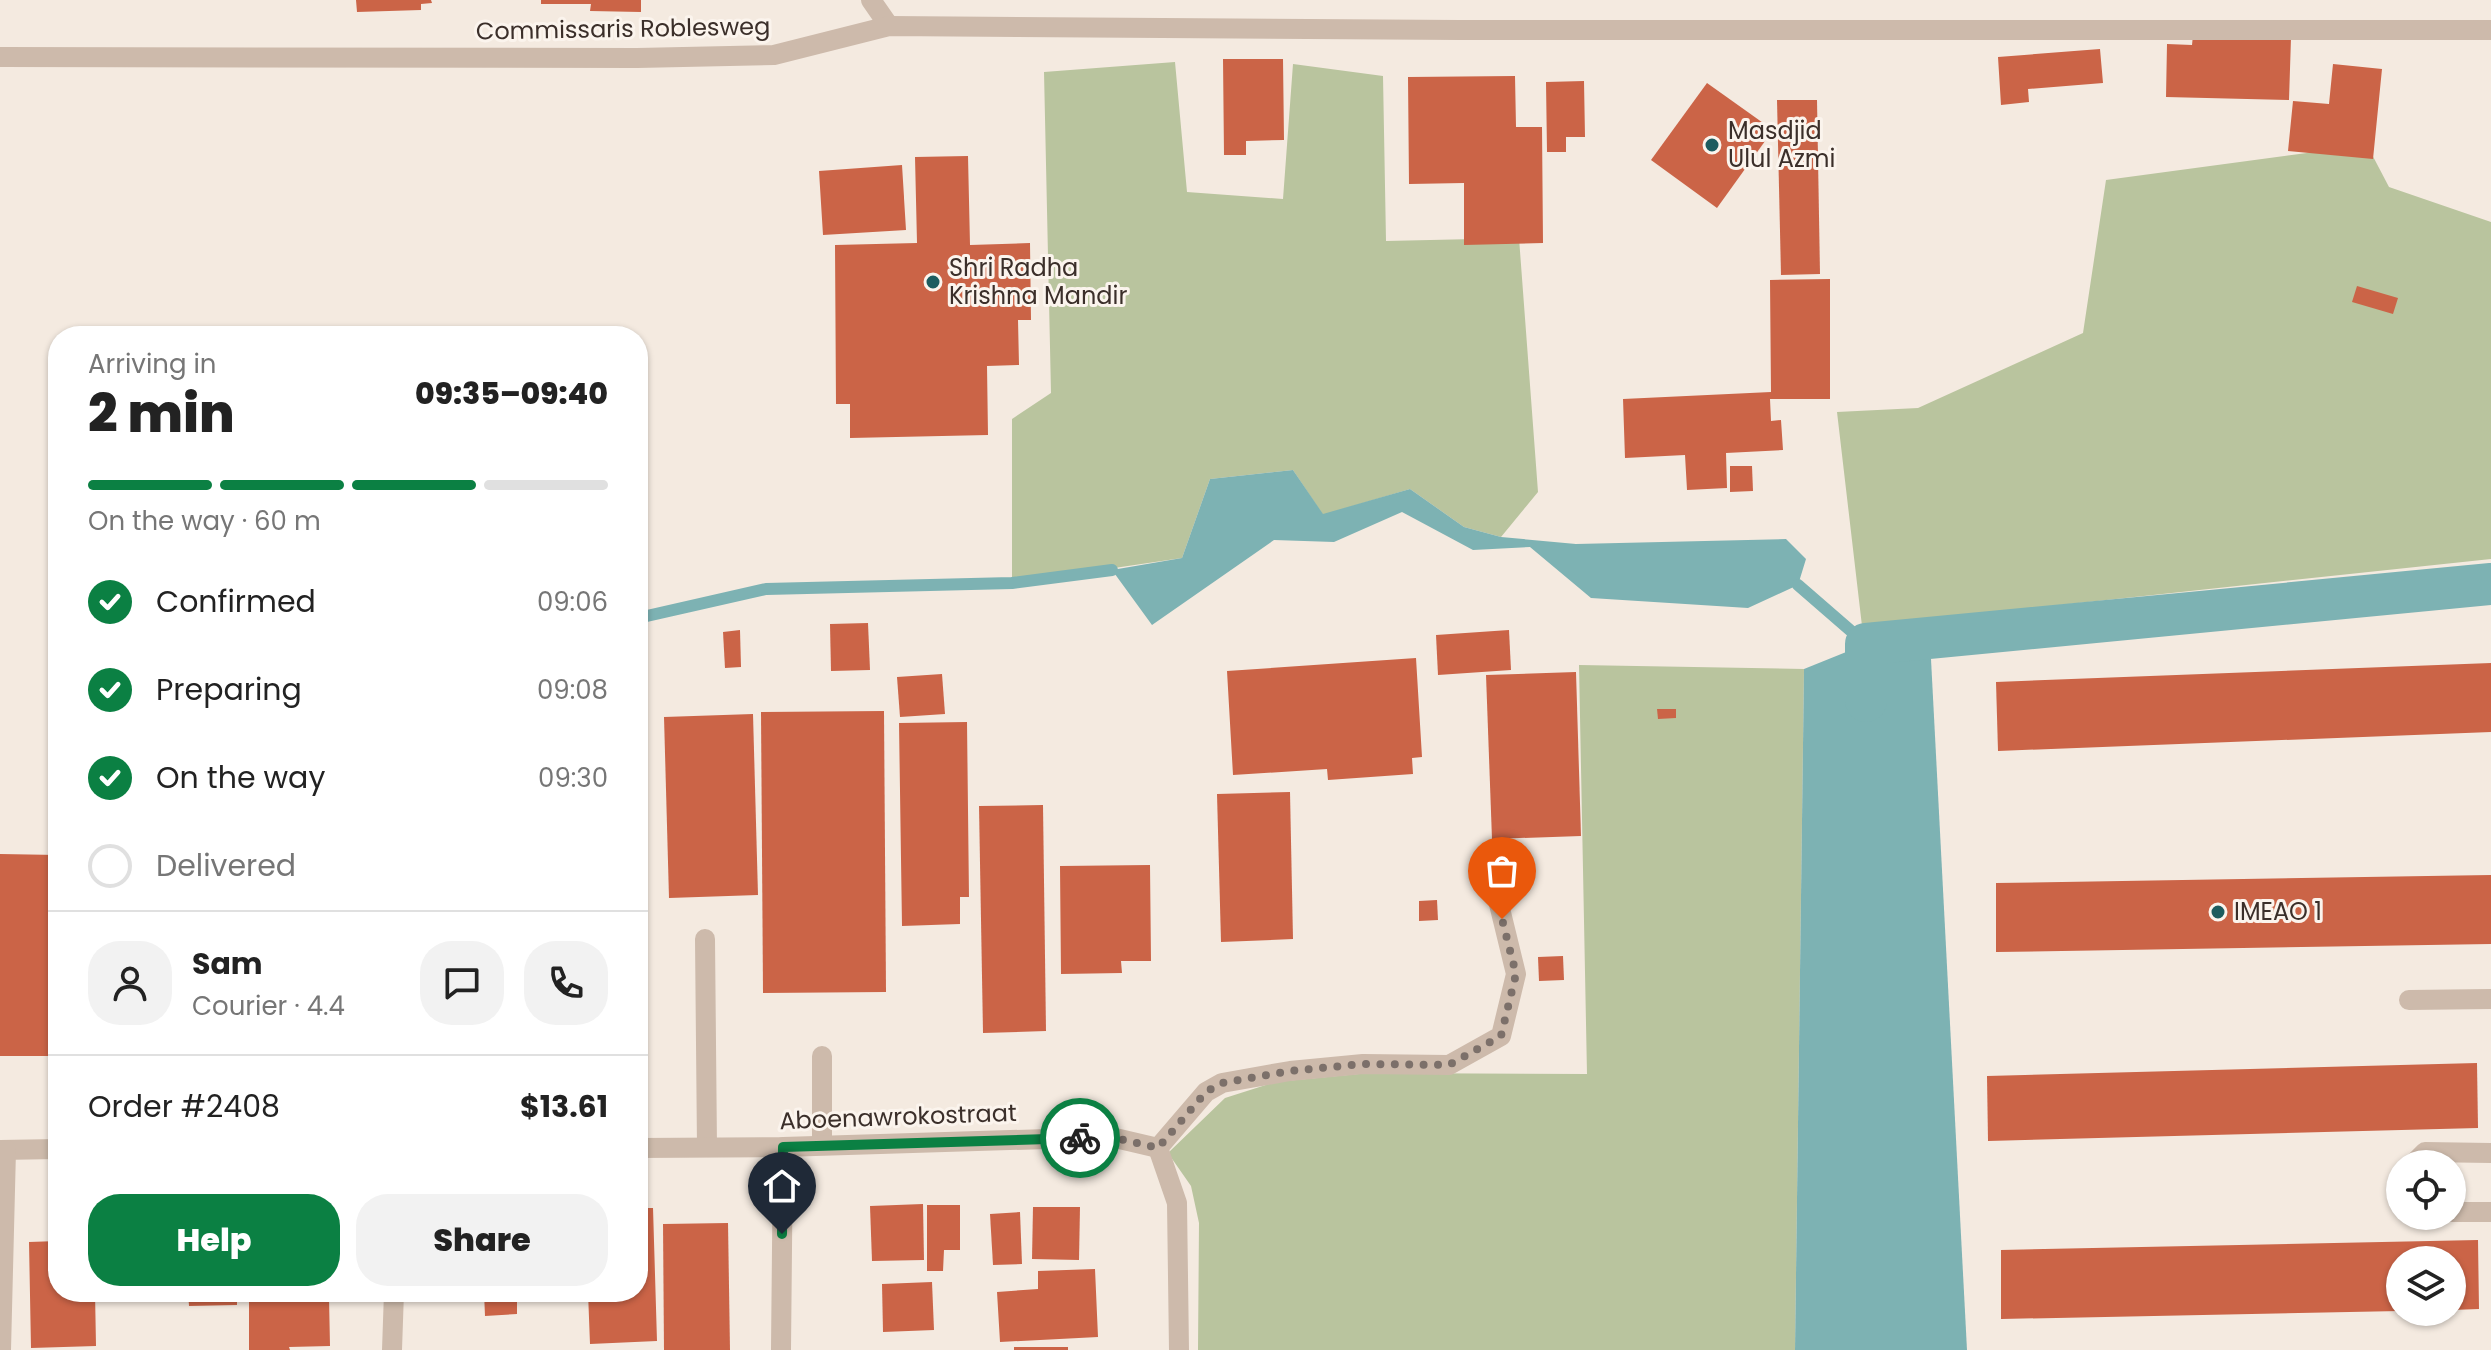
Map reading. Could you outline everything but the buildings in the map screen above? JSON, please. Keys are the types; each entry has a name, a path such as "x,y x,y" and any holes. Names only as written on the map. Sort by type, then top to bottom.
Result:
{"street":[{"path":"871,0 889,26"},
{"name":"Commissaris Roblesweg","path":"0,57 637,58 774,55 889,26 1459,30 2491,30"},
{"path":"1179,1350 1177,1203 1158,1148 1206,1092 1222,1083 1290,1071 1363,1064 1449,1065 1501,1036 1516,974 1496,892"},
{"path":"705,939 707,1147"},
{"path":"2409,1000 2491,999"},
{"path":"822,1056 822,1145"},
{"name":"Aboenawrokostraat","path":"648,1148 1111,1137 1158,1148"},
{"path":"781,1350 783,1147"},
{"path":"1,1350 3,1150 48,1149"},
{"path":"2466,1153 2491,1153"},
{"path":"2466,1212 2491,1212"},
{"path":"392,1350 394,1302"}],"green space":[{"path":"1175,62 1187,192 1283,199 1293,64 1383,76 1386,241 1519,238 1538,492 1501,537 1464,527 1410,489 1323,515 1293,470 1210,479 1182,558 1012,583 1012,419 1051,393 1044,72"},
{"path":"2367,145 2389,187 2491,222 2491,559 1862,626 1837,412 1918,408 2083,333 2106,180"},
{"path":"1579,665 1804,669 1795,1350 1198,1350 1199,1223 1191,1186 1168,1153 1225,1098 1275,1082 1369,1073 1587,1074"}],"water":[{"path":"1293,470 1323,514 1410,489 1464,527 1501,537 1576,544 1786,539 1806,559 1798,585 1748,608 1591,598 1530,547 1473,550 1402,512 1334,542 1274,540 1152,625 1112,570 1182,558 1210,479"},
{"path":"1866,644 1931,659 1967,1350 1795,1350 1804,669"}],"waterway":[{"path":"648,616 766,589 1012,583 1112,570"},
{"path":"1866,701 1866,644 2491,584"},
{"path":"1798,585 1866,644"}],"way so far":[{"path":"1080,1138 1111,1137 1158,1148 1206,1092 1222,1083 1290,1071 1363,1064 1449,1065 1501,1036 1516,974 1502,919"}],"place":[{"name":"Masdjid Ulul Azmi","path":"1712,145"},
{"name":"Shri Radha Krishna Mandir","path":"933,282"},
{"name":"IMEAO 1","path":"2218,912"}],"route":[{"path":"782,1234 783,1147 1080,1138"}]}
